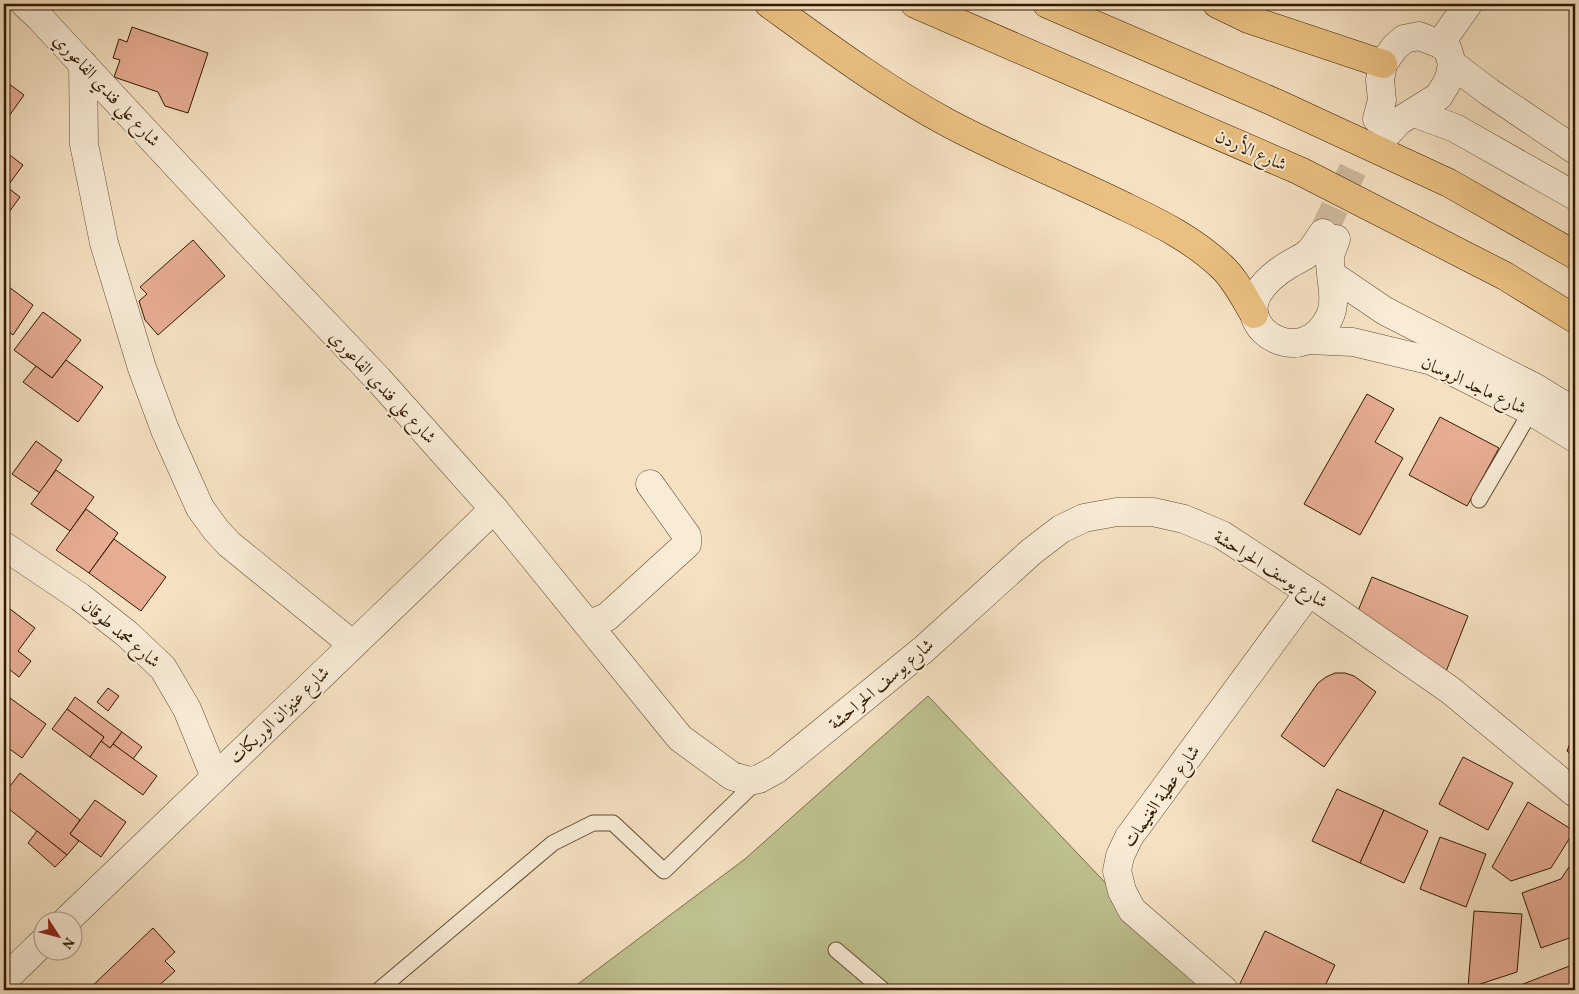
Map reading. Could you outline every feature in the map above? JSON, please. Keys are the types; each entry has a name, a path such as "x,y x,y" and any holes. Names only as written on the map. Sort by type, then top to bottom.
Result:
{"highway":[{"path":"769,4 901,96 949,123 1163,225 1199,248 1223,268 1237,286 1254,314"},
{"name":"شارع الأردن","path":"915,4 1300,171 1505,276 1575,319"},
{"path":"1047,4 1276,103 1449,183 1575,255"},
{"path":"1217,4 1248,19 1383,64"}],"street":[{"name":"شارع علي فندي الفاعوري","path":"25,4 378,379 494,509 680,738 732,776 749,781 759,779"},
{"path":"1468,4 1446,54 1449,80 1439,96 1414,114 1400,121 1382,126 1380,80 1383,64 1394,48 1404,39 1419,36 1446,54 1489,92 1575,150"},
{"path":"83,64 84,144 104,243 142,368 165,430 200,508 229,544 352,644"},
{"path":"1414,114 1455,128 1575,196"},
{"path":"1254,314 1257,296 1272,277 1330,236 1329,259 1333,298 1330,317 1321,329 1308,340"},
{"name":"شارع ماجد الروسان","path":"1332,275 1385,311 1534,387 1575,412"},
{"name":"شارع ماجد الروسان","path":"1254,314 1262,330 1277,341 1293,344 1308,340 1354,342 1432,361 1531,411 1575,438"},
{"path":"589,624 607,617 686,544 687,536 650,484"},
{"name":"شارع عنيزان الوريكات","path":"75,912 494,509"},
{"name":"شارع يوسف الحراحشة","path":"759,779 778,769 909,661 1031,552 1061,529 1084,518 1117,512 1153,512 1184,519 1222,535 1309,592 1450,690 1575,793"},
{"name":"شارع محمد طوقان","path":"4,546 80,597 127,634 163,668 187,709 216,777"},
{"name":"شارع عطية الغنيمات","path":"1224,990 1132,910 1122,891 1117,871 1120,856 1129,836 1309,592"},
{"path":"4,980 32,953"}],"lane":[{"path":"1480,500 1531,411"},
{"path":"379,990 553,842 592,823 613,822 664,871 759,779"},
{"path":"836,950 883,990"}],"green space":[{"path":"928,696 1155,935 1219,990 570,990 745,859"}],"building":[{"path":"132,27 208,53 188,113 165,106 158,92 114,77 120,60 113,58 119,39 127,42"},
{"path":"4,80 24,95 4,123"},
{"path":"7,153 23,165 7,187 20,197 4,219 4,157"},
{"path":"193,240 225,276 158,335 145,320 139,301 147,294 140,287"},
{"path":"5,284 33,305 13,335 4,328"},
{"path":"43,312 81,340 52,378 14,350"},
{"path":"66,360 103,387 78,422 23,382 36,366 52,378"},
{"path":"1367,394 1394,409 1375,442 1403,458 1360,535 1304,504"},
{"path":"1440,417 1499,448 1467,506 1409,475"},
{"path":"36,441 62,460 40,493 12,474"},
{"path":"56,470 94,497 70,531 31,504"},
{"path":"86,509 118,533 89,573 56,550"},
{"path":"114,539 166,577 141,611 89,573"},
{"path":"1372,577 1468,616 1445,674 1357,613"},
{"path":"10,609 35,628 18,651 31,661 19,677 5,666 4,669 4,617"},
{"path":"1335,673 1345,673 1354,676 1376,692 1324,767 1281,736 1318,683"},
{"path":"108,688 119,696 108,711 97,702"},
{"path":"75,697 122,732 110,748 101,741 104,737 67,709"},
{"path":"10,698 46,724 22,758 4,745 4,707"},
{"path":"67,709 104,737 90,757 52,729"},
{"path":"1575,731 1575,757 1567,751"},
{"path":"122,732 142,747 133,759 113,744"},
{"path":"101,741 110,748 113,744 157,776 143,795 90,757"},
{"path":"1463,757 1513,783 1488,830 1439,804"},
{"path":"20,773 80,820 70,834 79,841 67,855 4,805 4,794"},
{"path":"1337,789 1384,810 1360,863 1312,841"},
{"path":"95,800 126,822 101,857 70,834"},
{"path":"1528,802 1574,831 1551,868 1511,881 1492,867"},
{"path":"1384,810 1428,831 1404,883 1360,863"},
{"path":"37,831 67,855 55,867 28,843"},
{"path":"1440,837 1486,854 1466,907 1420,889"},
{"path":"1575,858 1575,936 1541,948 1522,893 1561,879"},
{"path":"1474,911 1522,914 1517,972 1468,988"},
{"path":"153,928 175,952 165,961 175,971 154,990 88,990"},
{"path":"1265,931 1335,965 1323,990 1237,990"},
{"path":"1572,965 1575,975 1575,990 1514,990 1513,988"}],"tunnel":[{"path":"1323,233 1375,122"}]}
